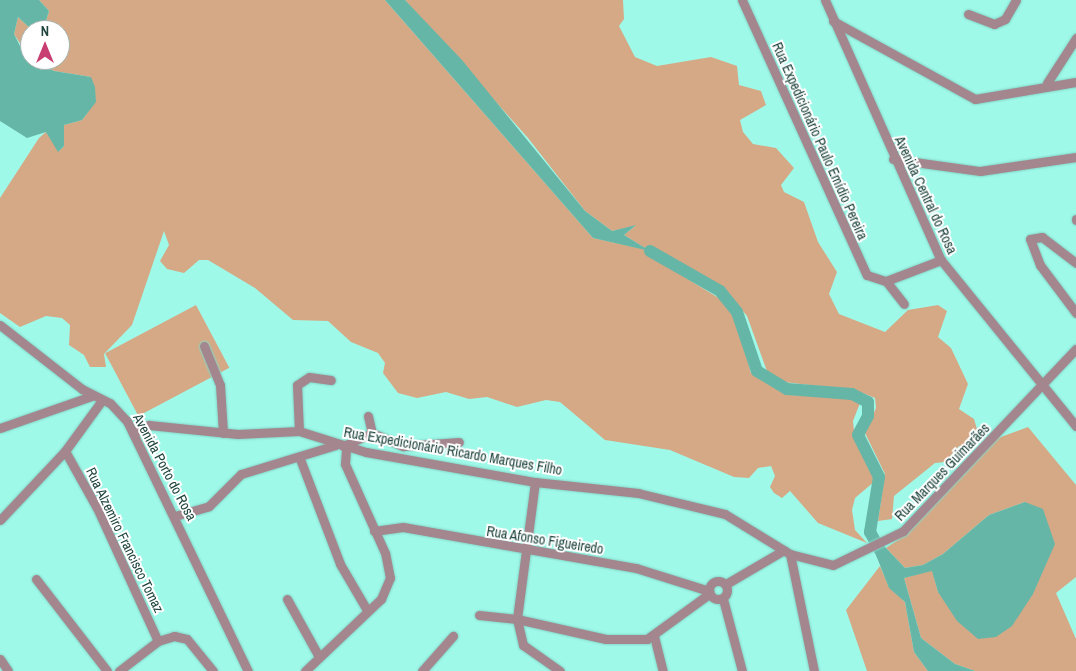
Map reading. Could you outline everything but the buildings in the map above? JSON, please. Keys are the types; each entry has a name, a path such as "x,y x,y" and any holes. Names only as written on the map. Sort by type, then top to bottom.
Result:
{"street":[{"name":"Rua Expedicionário Paulo Emídio Pereira","path":"742,0 864,271 870,277 886,280"},
{"name":"Avenida Central do Rosa","path":"825,0 893,159 941,260 1076,426"},
{"path":"968,14 994,24 1005,19 1016,0"},
{"path":"833,21 975,99 1076,82"},
{"path":"1047,83 1076,38"},
{"path":"893,159 980,171 1076,157"},
{"path":"1076,263 1042,237 1030,239 1040,265 1076,313"},
{"path":"904,304 886,280 941,260"},
{"name":"Avenida Porto do Rosa","path":"0,326 92,396 102,400 120,413 133,433 175,516 248,671"},
{"path":"204,346 220,385 223,433"},
{"name":"Rua Marques Guimarães","path":"787,552 833,565 895,537 1044,387 1076,349"},
{"path":"299,431 296,386 309,377 330,380"},
{"path":"0,428 92,396"},
{"path":"0,520 65,451 102,400"},
{"path":"368,416 372,433 397,446 459,442"},
{"name":"Rua Expedicionário Ricardo Marques Filho","path":"133,433 149,425 223,433 299,431 341,447 535,482 638,493 725,514 787,552"},
{"path":"175,516 209,506 241,474 300,460 361,441 372,433"},
{"path":"305,671 318,655 381,599 390,578 385,553 345,464 341,447"},
{"name":"Rua Alzemiro Francisco Tomaz","path":"65,451 158,642"},
{"path":"300,460 340,564 367,610"},
{"path":"535,482 527,552 516,619 523,645 560,671"},
{"name":"Rua Afonso Figueiredo","path":"374,531 403,527 527,552 636,568 709,592 723,599"},
{"path":"480,615 516,619 606,639 654,636 709,592 713,583 726,584 787,552 814,671"},
{"path":"36,579 107,671"},
{"path":"726,584 723,599 742,671"},
{"path":"288,599 318,655"},
{"path":"119,671 158,642 174,636 186,639 213,671"},
{"path":"428,670 453,636"},
{"path":"654,636 663,671"},
{"path":"0,659 8,671"}],"shaded area":[{"path":"39,0 385,0 593,238 648,250 624,235 635,226 612,231 585,211 528,138 405,0 623,0 624,19 619,26 635,57 657,66 711,57 737,66 739,85 761,91 766,105 740,120 743,132 753,144 776,148 794,168 781,185 784,192 804,202 818,242 837,272 829,294 839,314 885,332 908,310 938,305 947,311 938,337 951,348 968,384 959,409 974,419 977,429 971,435 971,449 959,446 945,462 935,463 894,496 892,519 878,521 885,474 865,433 876,408 875,398 855,390 783,382 768,374 747,316 726,291 665,254 651,251 655,259 722,300 737,323 751,373 786,395 848,396 860,403 853,421 855,441 875,481 855,498 852,510 855,530 867,543 818,523 790,491 782,498 774,493 770,487 775,476 771,466 758,468 749,478 734,477 670,450 605,440 560,402 546,400 517,407 487,397 469,399 446,392 417,398 398,393 383,373 385,363 378,353 351,342 328,321 293,320 255,288 208,260 199,260 184,273 167,269 160,261 169,245 164,231 132,325 104,354 106,367 90,367 84,355 69,345 70,325 62,318 46,316 20,327 0,313 0,198 39,138 46,132 59,151 64,146 64,125 82,120 88,112 91,77 52,70 70,70 70,20 46,20 49,11"},
{"path":"18,17 21,20 20,43 14,34"},
{"path":"196,305 229,368 138,416 105,353"},
{"path":"1028,427 1076,485 1076,577 1056,593 1076,639 1076,671 975,671 955,664 921,638 904,578 932,570 938,592 1024,606 1048,558 1025,502 989,515 943,554 923,565 905,568 886,548 908,533 998,438"},
{"path":"880,566 889,587 905,602 914,652 928,671 867,671 846,610"}],"water":[{"path":"0,0 39,0 49,11 46,20 21,20 18,17 14,34 20,46 20,70 52,70 91,77 95,87 96,102 82,120 64,125 64,146 58,152 46,132 27,138 0,121"},
{"path":"385,0 405,0 462,60 585,211 612,231 636,225 624,235 650,251 593,238"},
{"path":"1025,502 1043,509 1055,544 1033,594 1012,626 996,637 978,639 957,621 938,592 932,571 904,578 921,638 955,664 975,671 928,671 914,652 905,602 889,588 876,555 886,548 905,568 923,565 943,554 989,515"}],"waterway":[{"path":"650,251 720,291 737,312 757,371 787,389 852,394 868,402 868,416 858,435 879,477 870,532 889,566"}]}
